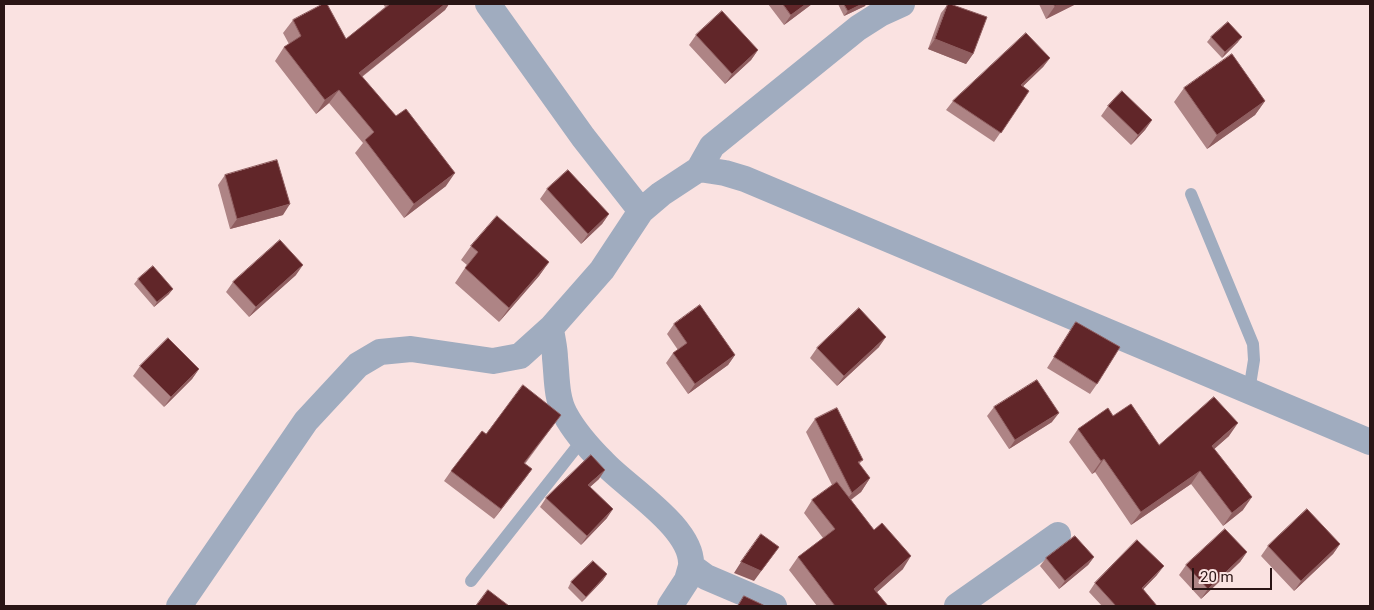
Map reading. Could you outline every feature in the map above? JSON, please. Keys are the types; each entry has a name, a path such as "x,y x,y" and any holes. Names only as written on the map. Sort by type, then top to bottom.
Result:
{"street":[{"path":"488,4 583,137 641,211"},
{"path":"179,606 306,421 358,365 380,352 411,349 493,361 520,356 551,328 602,270 641,211 667,190 699,169 712,146 858,28 880,14 902,4"},
{"path":"699,169 725,173 745,179 1370,442"},
{"path":"551,328 555,358 555,378 564,413 582,439 603,463 628,483 680,532 692,556 687,580 670,606"},
{"path":"957,606 1058,535"},
{"path":"691,566 706,577 774,606"}],"lane":[{"path":"1191,194 1253,344 1254,360 1249,391"},
{"path":"471,582 582,439"}],"building":[{"path":"323,4 327,4 346,39 390,4 445,4 359,73 396,116 406,109 455,173 414,204 365,140 374,132 339,90 325,100 284,47 301,36 293,20"},
{"path":"783,4 806,4 791,15"},
{"path":"844,4 862,4 848,11"},
{"path":"948,4 987,17 973,54 935,39"},
{"path":"722,11 758,50 732,74 696,35"},
{"path":"1228,22 1242,37 1225,52 1211,37"},
{"path":"1026,33 1050,58 1021,85 1029,91 1001,133 953,101"},
{"path":"1232,54 1265,101 1217,135 1184,88"},
{"path":"1122,91 1152,120 1138,135 1108,106"},
{"path":"277,160 290,204 237,219 225,175"},
{"path":"568,170 609,214 588,234 547,189"},
{"path":"497,216 549,262 509,308 465,268 478,252 471,246"},
{"path":"280,240 303,265 256,307 233,282"},
{"path":"153,266 173,289 157,302 138,279"},
{"path":"700,305 735,355 695,384 673,353 687,343 674,324"},
{"path":"859,308 886,337 844,376 817,348"},
{"path":"1076,322 1120,347 1097,384 1054,357"},
{"path":"168,338 199,369 171,397 140,366"},
{"path":"1037,380 1059,413 1015,440 994,407"},
{"path":"523,385 561,415 524,463 532,469 501,509 451,471 482,431 486,434"},
{"path":"1214,397 1238,423 1212,446 1252,497 1232,513 1200,471 1141,512 1104,459 1101,461 1078,429 1108,408 1113,416 1131,404 1159,445"},
{"path":"837,408 863,460 858,462 870,478 852,493 815,419"},
{"path":"591,455 605,470 588,485 613,509 587,536 546,498"},
{"path":"837,482 874,530 882,523 911,556 874,589 888,606 835,606 798,557 835,529 812,500"},
{"path":"1307,509 1340,544 1301,581 1268,546"},
{"path":"1225,529 1247,552 1208,589 1186,565"},
{"path":"761,534 779,547 761,571 741,562"},
{"path":"1075,536 1094,557 1065,581 1046,558"},
{"path":"1137,540 1164,566 1142,588 1157,606 1116,606 1095,583"},
{"path":"593,561 607,574 586,597 571,582"},
{"path":"488,590 509,606 476,606"},
{"path":"744,596 761,604 765,606 738,606"}]}
